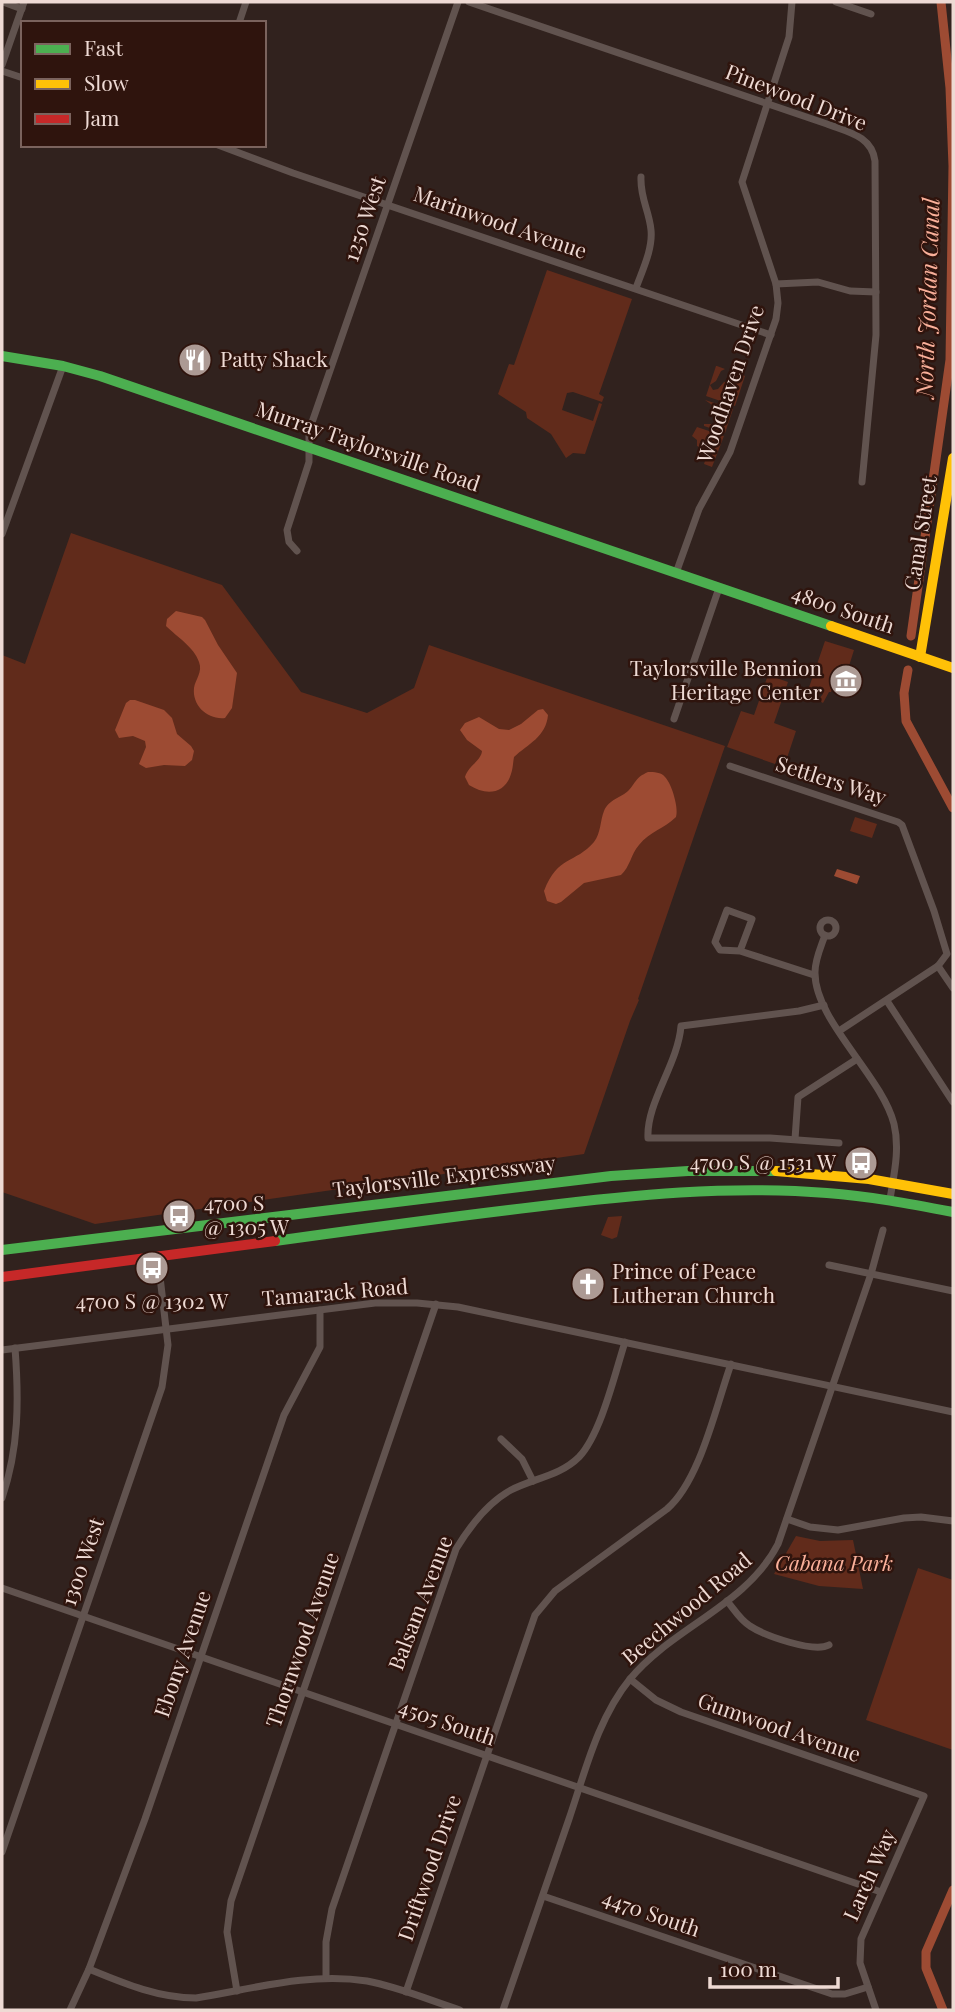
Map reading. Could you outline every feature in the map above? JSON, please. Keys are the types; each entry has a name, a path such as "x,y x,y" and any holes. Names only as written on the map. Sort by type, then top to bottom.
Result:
{"main road":[{"name":"Murray Taylorsville Road","path":"2,356 63,366 100,376 719,588"},
{"name":"Canal Street","path":"920,657 949,505 953,458"},
{"name":"4800 South","path":"719,588 953,668"},
{"name":"Taylorsville Expressway","path":"2,1250 549,1183 667,1172 774,1171 892,1183 953,1194"},
{"name":"Taylorsville Expressway","path":"2,1277 373,1227 655,1193 762,1189 836,1192 890,1199 953,1212"}],"street":[{"path":"2,65 23,5 3,2"},
{"path":"240,21 246,2"},
{"name":"1250 West","path":"297,551 289,542 286,530 309,462 309,431 457,2"},
{"name":"Pinewood Drive","path":"469,2 853,134 871,146 875,161 876,341 862,482"},
{"name":"Woodhaven Drive","path":"676,573 699,509 730,452 777,311 776,284 742,182 789,37 792,2"},
{"path":"836,2 871,14"},
{"path":"2,71 21,77"},
{"name":"Marinwood Avenue","path":"223,147 771,335"},
{"path":"636,288 651,236 650,223 641,195 642,177"},
{"path":"776,284 818,282 855,292 876,292"},
{"path":"2,534 63,366"},
{"path":"674,719 719,588"},
{"name":"Settlers Way","path":"730,766 902,825 947,948 945,959 938,966"},
{"path":"740,951 752,919 727,910 715,942 720,950 740,951 814,975"},
{"path":"825,935 814,975 824,1005 883,1098 894,1125 897,1153 890,1199"},
{"path":"839,1031 938,966 953,988"},
{"path":"887,1001 953,1102"},
{"path":"824,1005 681,1026 676,1050 650,1119 648,1138 795,1139 839,1143"},
{"path":"795,1139 798,1097 857,1059"},
{"name":"Beechwood Road","path":"503,2010 600,1730 619,1695 630,1679 652,1657 749,1584 767,1564 778,1544 871,1274 883,1230"},
{"path":"829,1265 953,1291"},
{"name":"1300 West","path":"2,1852 162,1387 168,1358 160,1278"},
{"name":"Tamarack Road","path":"2,1350 375,1303 436,1304 953,1412"},
{"name":"Thornwood Avenue","path":"237,1991 227,1931 231,1901 436,1304"},
{"name":"Ebony Avenue","path":"70,2010 89,1969 145,1819 284,1415 320,1347 320,1310"},
{"name":"Balsam Avenue","path":"326,1978 326,1942 332,1909 456,1549 466,1532 511,1490 563,1469 579,1457 590,1443 625,1342"},
{"path":"2,1498 18,1427 15,1348"},
{"name":"Driftwood Drive","path":"406,1992 540,1607 555,1591 680,1497 692,1476 731,1364"},
{"path":"500,1439 523,1459 533,1481"},
{"path":"787,1519 810,1527 838,1530 904,1518 953,1521"},
{"name":"4505 South","path":"2,1588 881,1892"},
{"path":"727,1601 748,1625 759,1631 807,1647 817,1649 829,1645"},
{"name":"Gumwood Avenue","path":"630,1679 656,1700 681,1712 924,1796"},
{"name":"Larch Way","path":"876,2010 860,1963 859,1948 864,1930 924,1796"},
{"name":"4470 South","path":"543,1896 832,1994 845,1994 868,1987"},
{"path":"89,1969 166,1996 196,1998 297,1980 326,1978 367,1981 460,2010"}],"green space":[{"path":"547,270 632,299 599,394 604,397 602,402 573,392 567,393 562,410 593,421 599,403 602,404 585,454 573,453 566,458 551,434 527,418 526,412 498,394 509,364 514,365"},
{"path":"716,366 725,369 710,385 713,390 718,389 724,382 736,380 738,373 745,376 735,406 706,396"},
{"path":"705,400 733,409 725,433 704,426 718,424 722,412"},
{"path":"697,427 724,436 712,467 704,464 708,451 697,446 697,440 692,436"},
{"path":"71,533 222,585 301,692 367,713 414,688 429,645 725,746 584,1154 95,1224 2,1192 2,655 25,664"},
{"path":"825,641 854,650 849,666 841,664 831,692 823,703 818,700 823,694 820,689 816,691 815,702 805,699"},
{"path":"768,675 788,682 774,723 796,731 787,758 779,755 775,764 727,747 741,711 754,715"},
{"path":"855,817 877,824 872,838 850,831"},
{"path":"622,1216 617,1237 612,1239 601,1235 608,1217"},
{"name":"Cabana Park","path":"796,1536 820,1541 853,1540 863,1589 819,1586 774,1574"},
{"path":"918,1568 953,1580 953,1750 866,1720"}],"shaded area":[{"path":"176,611 205,620 237,673 232,708 225,718 213,717 198,706 194,695 200,666 197,657 166,626 167,619"},
{"path":"130,700 164,710 172,718 177,734 194,751 192,760 185,766 146,768 139,764 146,747 145,741 133,736 119,738 115,730 126,703"},
{"path":"543,709 548,715 544,729 514,757 511,774 504,786 488,792 469,785 465,777 482,751 467,740 460,730 465,723 479,717 499,729 509,730"},
{"path":"648,772 659,773 668,780 676,803 676,817 643,840 621,875 584,883 556,904 547,901 544,891 555,871 594,842 606,807"},
{"path":"837,869 860,876 857,884 834,876"}],"waterway":[{"name":"North Jordan Canal","path":"911,636 950,360 953,166 950,88 941,2"},
{"name":"North Jordan Canal","path":"908,670 904,693 906,721 953,808"},
{"name":"North Jordan Canal","path":"943,2010 926,1968 926,1952 953,1890"}],"traffic: fast":[{"path":"2,356 63,366 100,376 831,626"},
{"path":"2,1250 611,1176 688,1171 776,1171"},
{"path":"275,1241 570,1203 717,1191 843,1194 953,1212"}],"traffic: slow":[{"path":"920,657 953,458"},
{"path":"831,626 953,668"},
{"path":"776,1171 869,1179 953,1194"}],"traffic: jam":[{"path":"2,1277 275,1241"}],"place":[{"name":"Patty Shack","path":"195,360"},
{"name":"Taylorsville Bennion Heritage Center","path":"846,681"},
{"name":"4700 S @ 1531 W","path":"861,1163"},
{"name":"4700 S @ 1305 W","path":"179,1216"},
{"name":"4700 S @ 1302 W","path":"152,1268"},
{"name":"Prince of Peace Lutheran Church","path":"588,1284"}]}
